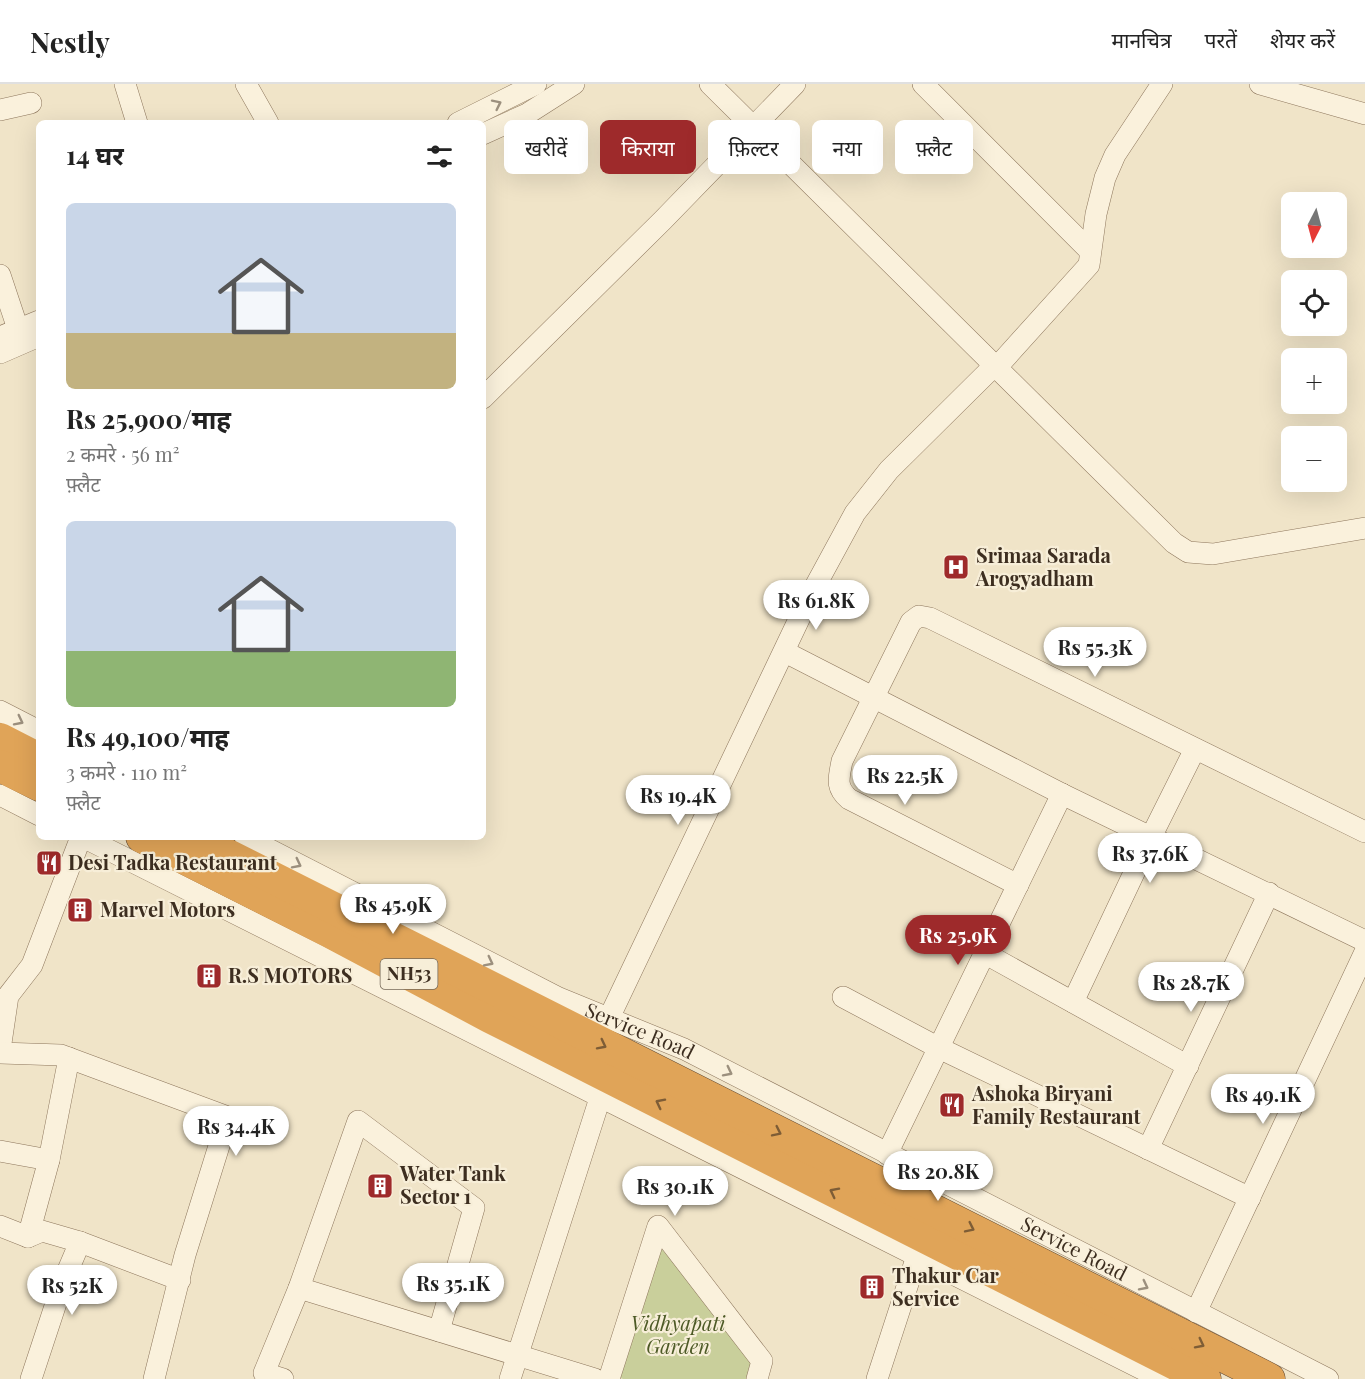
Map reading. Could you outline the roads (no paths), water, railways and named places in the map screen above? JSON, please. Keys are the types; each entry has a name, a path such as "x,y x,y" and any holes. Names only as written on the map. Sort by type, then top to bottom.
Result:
{"highway":[{"path":"0,740 36,758"},
{"path":"0,765 36,783"},
{"name":"NH53","path":"149,840 333,921 555,1008 1269,1379"},
{"name":"NH53","path":"197,840 333,921 485,1028 1204,1379"}],"street":[{"path":"125,84 136,120"},
{"path":"246,84 266,120"},
{"path":"486,133 527,114 574,84"},
{"path":"710,84 745,120"},
{"path":"759,120 795,84"},
{"path":"922,84 1090,251"},
{"path":"609,1018 811,594 855,513 889,470 996,366 1089,265 1105,178 1115,155 1162,84"},
{"path":"1260,84 1365,114"},
{"path":"464,120 527,86"},
{"path":"0,110 31,103"},
{"path":"486,395 708,173"},
{"path":"800,174 1174,543 1188,552 1213,554 1365,528"},
{"path":"0,275 9,333 36,322"},
{"path":"0,353 36,337"},
{"path":"1018,885 849,800 841,792 838,781 842,761 911,622 919,616 930,618 1365,832"},
{"path":"785,652 1062,794 1365,940"},
{"path":"0,711 36,729"},
{"path":"1073,1002 1195,749"},
{"path":"887,1154 1062,794"},
{"path":"0,795 36,813"},
{"path":"81,840 32,965 8,996 0,1051 61,1055 228,1118 185,1255 154,1379"},
{"path":"88,840 485,1028 600,1098 1162,1379"},
{"name":"Service Road","path":"250,840 555,1008 609,1018 684,1049 1328,1379"},
{"path":"1148,1149 1269,893"},
{"path":"1196,1312 1365,952"},
{"path":"986,954 1188,1066"},
{"path":"843,997 939,1048 1250,1198"},
{"path":"27,1237 49,1160 69,1058"},
{"path":"510,1379 600,1098"},
{"path":"283,1379 264,1373 299,1288 358,1121 474,1208 439,1331"},
{"path":"0,1151 49,1160"},
{"path":"0,1226 27,1237 42,1231 80,1242 180,1280"},
{"path":"609,1379 658,1227 762,1361 757,1379"},
{"path":"31,1379 63,1282 80,1242"},
{"path":"877,1379 917,1256"},
{"path":"299,1288 595,1379"}],"place":[{"name":"Srimaa Sarada Arogyadham","path":"956,567"},
{"name":"Desi Tadka Restaurant","path":"49,863"},
{"name":"Marvel Motors","path":"80,910"},
{"name":"R.S MOTORS","path":"209,976"},
{"name":"Ashoka Biryani Family Restaurant","path":"952,1105"},
{"name":"Water Tank Sector 1","path":"380,1186"},
{"name":"Thakur Car Service","path":"872,1287"}],"park label":[{"name":"Vidhyapati Garden","path":"678,1336"}]}
